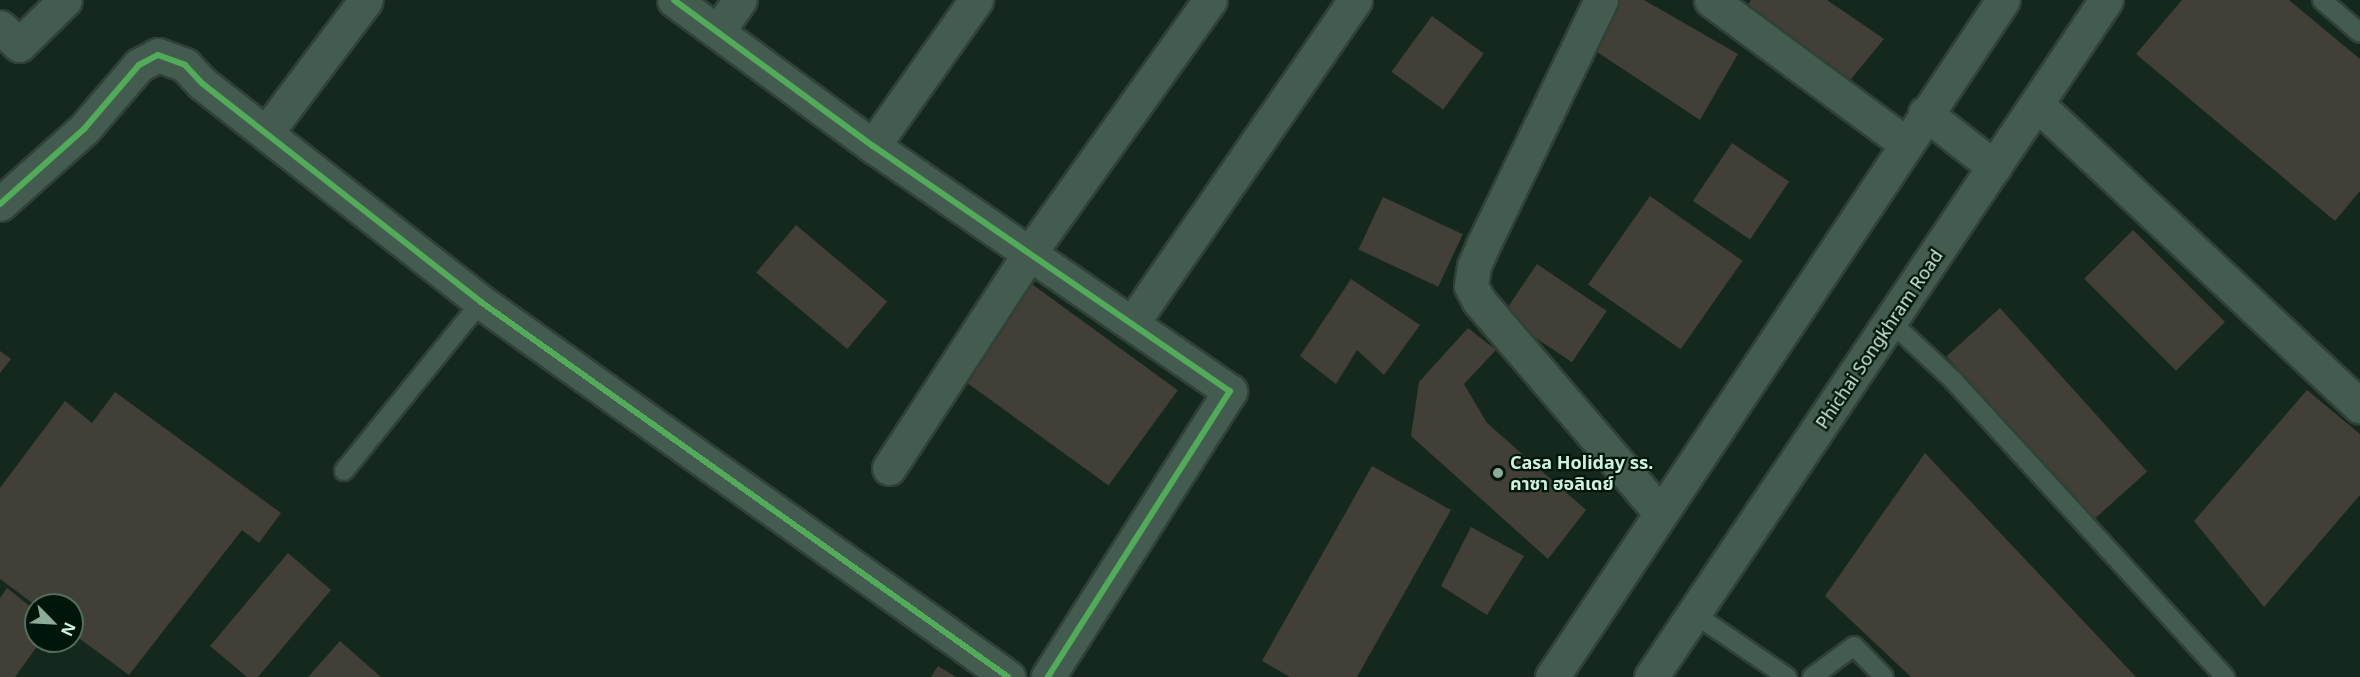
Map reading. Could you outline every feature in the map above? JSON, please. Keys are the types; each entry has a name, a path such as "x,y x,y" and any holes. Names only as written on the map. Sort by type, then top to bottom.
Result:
{"street":[{"path":"0,27 20,45 65,0"},
{"path":"266,133 366,0"},
{"path":"674,0 873,146 1031,251 1230,390 1048,677"},
{"path":"718,31 740,0"},
{"path":"873,146 976,0"},
{"path":"889,468 1031,251 1210,0"},
{"path":"1132,322 1355,0"},
{"path":"1600,0 1483,245 1474,266 1471,286 1479,301 1661,513"},
{"path":"1711,0 1905,143"},
{"path":"1552,677 1905,143 2003,0"},
{"name":"Phichai Songkhram Road","path":"1651,677 2038,105 2106,0"},
{"path":"0,204 84,129 140,65 158,56 185,65 203,84 481,302 1008,677"},
{"path":"2038,105 2360,406"},
{"path":"1925,113 1994,167"}],"lane":[{"path":"2322,0 2360,33"},
{"path":"344,471 481,302"},
{"path":"1890,321 1953,380 2225,677"},
{"path":"1693,613 1787,677"},
{"path":"1812,677 1854,646 1884,677"}],"building":[{"path":"1620,0 1644,0 1738,54 1700,120 1594,50"},
{"path":"1751,0 1827,0 1884,39 1847,84 1746,8"},
{"path":"2182,0 2289,0 2360,59 2360,191 2335,221 2136,54"},
{"path":"1432,16 1484,54 1443,109 1391,72"},
{"path":"1732,143 1789,182 1750,240 1693,201"},
{"path":"1650,196 1743,261 1681,349 1588,284"},
{"path":"1383,197 1463,234 1438,287 1358,250"},
{"path":"796,225 887,301 847,349 756,272"},
{"path":"2133,230 2225,322 2176,371 2084,279"},
{"path":"1537,264 1607,311 1572,362 1502,315"},
{"path":"1351,279 1420,325 1384,375 1357,350 1336,384 1300,356"},
{"path":"1029,282 1178,390 1109,486 960,377"},
{"path":"2000,308 2147,471 2094,520 1946,356"},
{"name":"Casa Holiday รร. คาซา ฮอลิเดย์","path":"1468,328 1496,350 1464,384 1487,423 1586,510 1548,559 1411,436 1419,382"},
{"path":"0,351 11,359 0,373"},
{"path":"2307,390 2360,434 2360,495 2264,607 2194,521"},
{"path":"115,392 281,513 259,543 242,530 129,675 84,642 84,593 24,593 24,597 0,579 0,488 65,401 92,423"},
{"path":"1925,453 2136,677 1911,677 1825,596"},
{"path":"1372,466 1451,510 1357,677 1290,677 1262,661"},
{"path":"1471,527 1524,556 1487,615 1441,586"},
{"path":"288,553 331,590 258,677 247,677 210,646"},
{"path":"7,588 24,601 24,653 32,653 15,677 0,677 0,598"},
{"path":"340,641 381,677 308,677"},
{"path":"938,666 956,677 931,677"}],"cycle path":[{"path":"674,0 873,146 1230,391 1048,677"},
{"path":"0,204 84,129 139,65 158,55 185,65 203,84 481,302 1008,677"}],"place":[{"name":"Casa Holiday รร. คาซา ฮอลิเดย์","path":"1498,473"}]}
